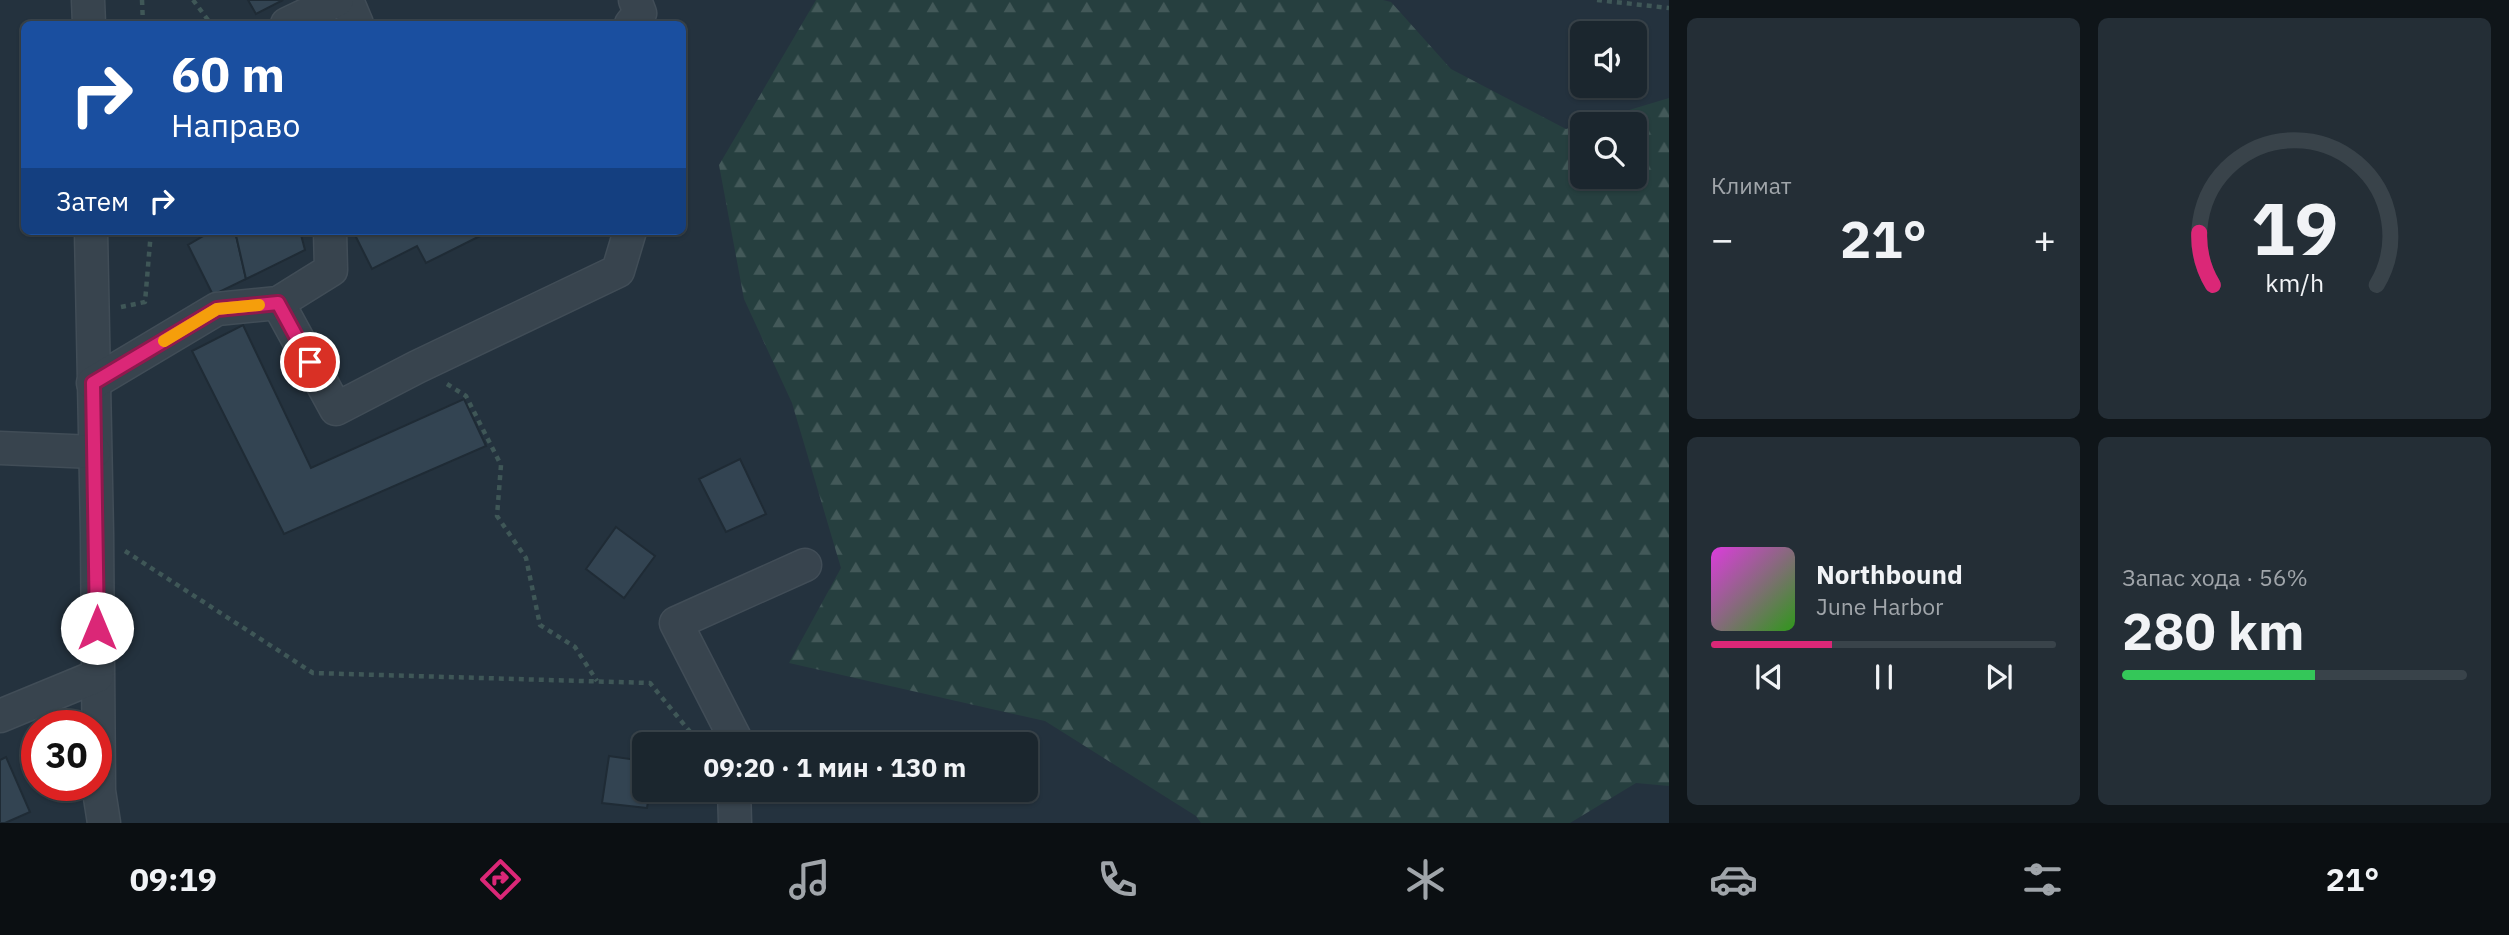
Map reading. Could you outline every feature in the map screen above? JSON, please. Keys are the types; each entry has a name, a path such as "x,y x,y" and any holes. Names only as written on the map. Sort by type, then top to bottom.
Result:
{"street":[{"path":"88,0 89,21"},
{"path":"293,21 337,0"},
{"path":"348,0 356,21"},
{"path":"91,235 99,791 104,823"},
{"path":"93,383 217,309 278,303 331,271 330,235"},
{"path":"278,303 336,410 417,367 618,271 629,235"},
{"path":"0,448 94,452"},
{"path":"732,732 676,623 805,565"},
{"path":"0,716 97,676"},
{"path":"734,802 735,823"}],"path":[{"path":"142,0 143,21"},
{"path":"193,0 210,21"},
{"path":"1597,0 1669,8"},
{"path":"417,367 466,396 501,465 497,516 526,558 540,625 575,647 597,682"},
{"path":"117,546 313,673 650,683 690,732"}],"green space":[{"path":"816,0 1391,2 1451,69 1566,129 1570,128 1570,189 1647,189 1647,112 1623,112 1669,98 1669,786 1636,783 1570,823 1201,823 1196,816 1045,721 789,663 841,568 792,403 744,299 719,165"}],"building":[{"path":"248,0 283,0 256,14"},
{"path":"205,235 236,235 246,279 213,295 188,245"},
{"path":"236,235 301,235 305,250 246,279"},
{"path":"355,235 482,235 426,263 417,246 372,269"},
{"path":"243,325 311,468 464,399 486,446 284,534 192,351"},
{"path":"740,459 766,514 726,532 699,479"},
{"path":"616,527 655,556 624,598 586,569"},
{"path":"609,756 632,759 632,802 648,802 647,808 602,803"},
{"path":"6,757 21,791 21,801 25,801 30,812 5,823 0,823 0,760"}],"slow traffic":[{"path":"164,341 217,309 259,305"}],"route":[{"path":"97,628 93,383 217,309 278,303 310,362"}]}
